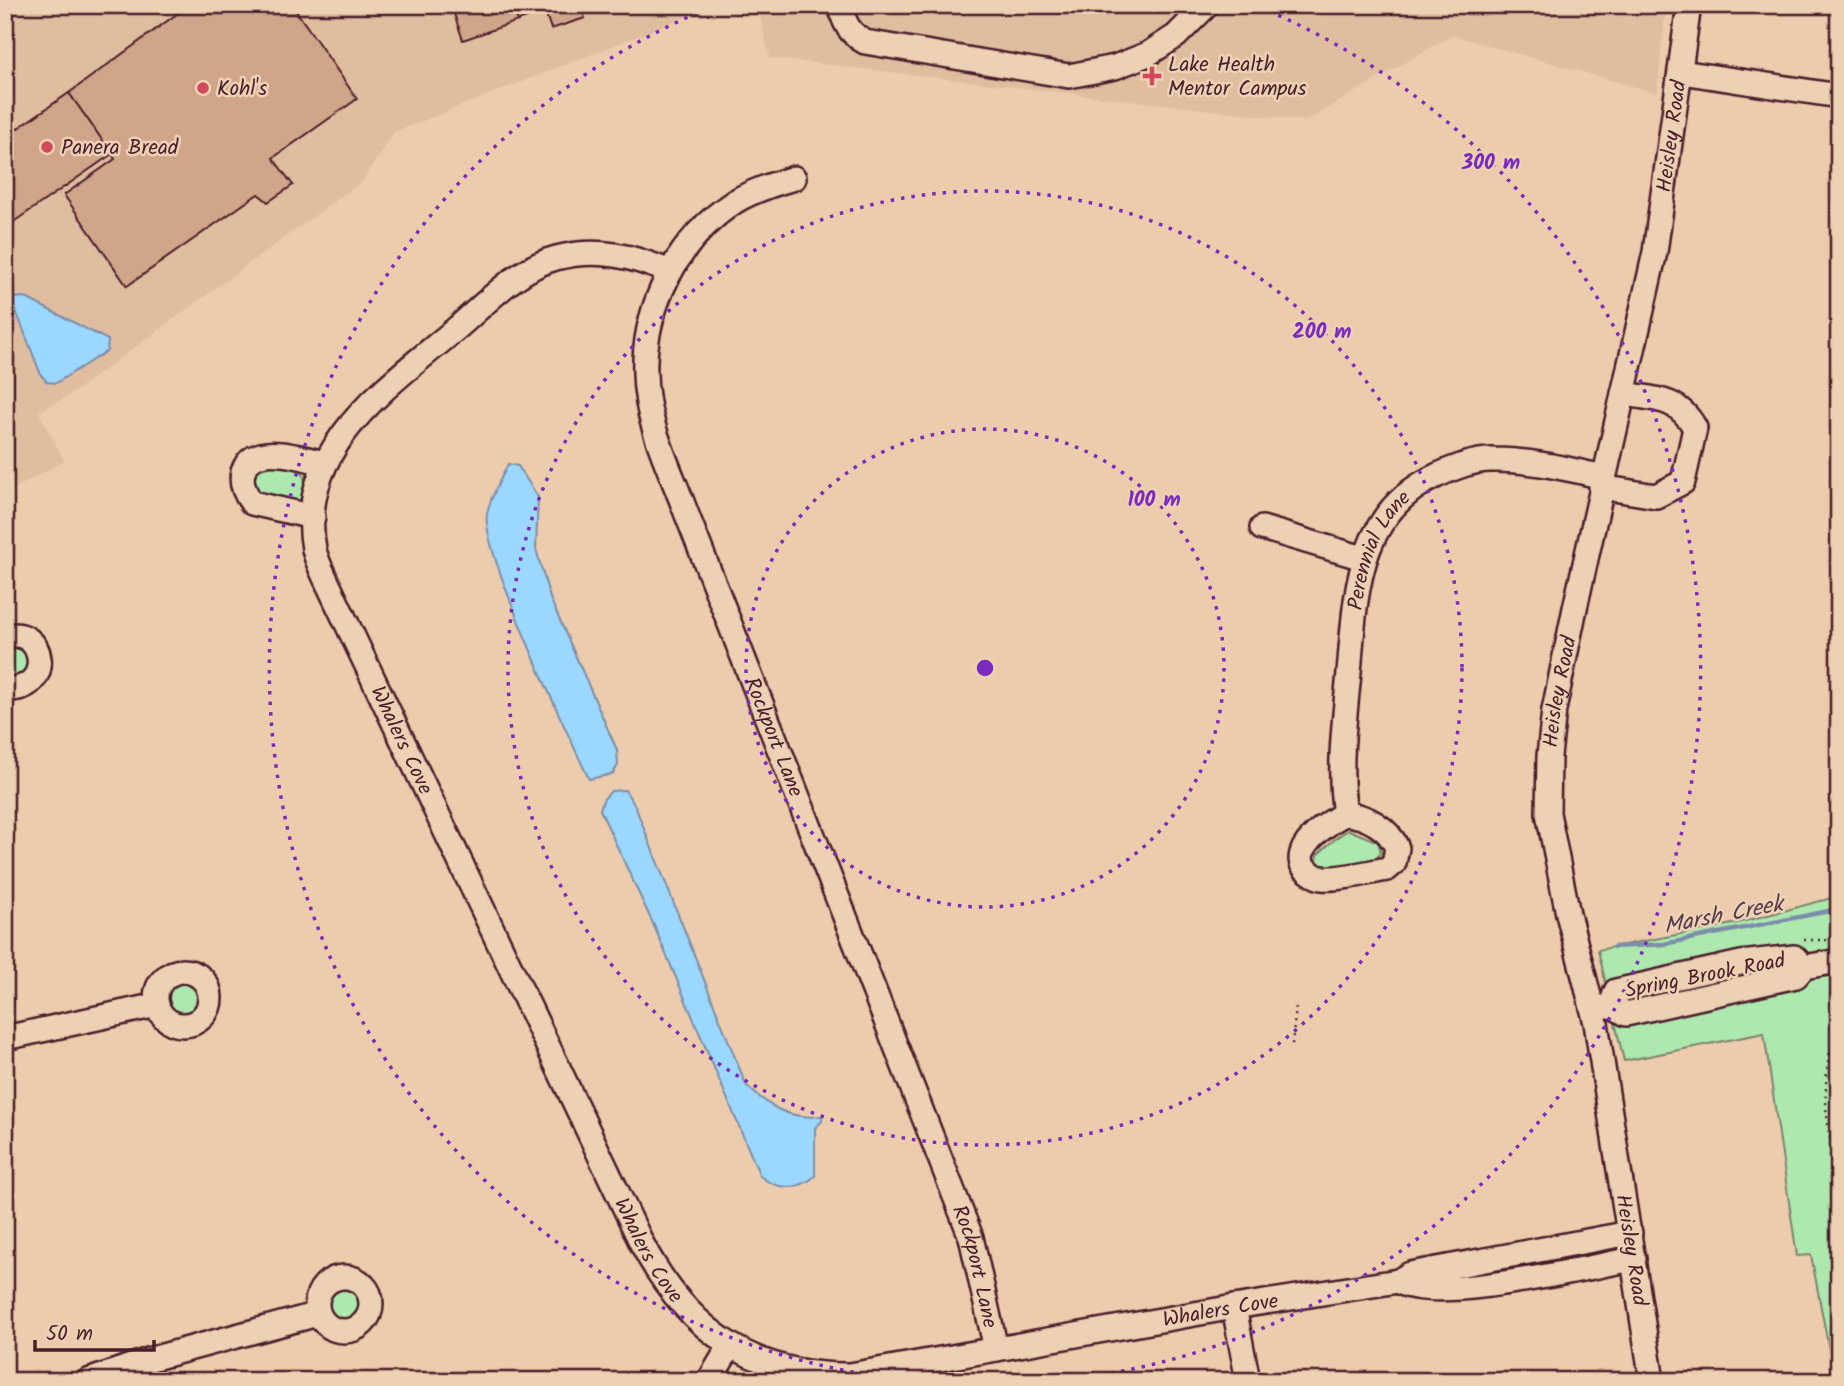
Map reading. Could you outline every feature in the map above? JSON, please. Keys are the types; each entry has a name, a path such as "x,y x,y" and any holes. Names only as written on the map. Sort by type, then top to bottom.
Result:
{"street":[{"path":"840,5 843,22 853,36 865,42 1069,76 1115,67 1148,54 1176,36 1207,5"},
{"name":"Heisley Road","path":"1652,1381 1630,1233 1602,1008 1568,914 1550,825 1549,756 1554,709 1655,253 1689,5"},
{"path":"1681,72 1839,96"},
{"name":"Rockport Lane","path":"794,177 753,193 721,212 684,249 670,272 651,320 644,358 653,420 971,1237 996,1349"},
{"name":"Whalers Cove","path":"670,272 637,258 605,252 554,258 527,271 365,406 335,444 324,463 313,517 314,550 328,584 642,1244 654,1268 687,1311 730,1346 784,1368 829,1375 882,1372 1234,1307 1398,1281 1410,1274 1630,1233"},
{"path":"1603,482 1656,496 1683,482 1695,428 1685,411 1668,401 1623,394"},
{"path":"313,517 252,503 244,490 243,474 247,463 257,456 270,453 324,463"},
{"name":"Perennial Lane","path":"1345,814 1340,775 1357,581 1363,558 1373,537 1398,502 1420,483 1453,468 1490,459 1525,462 1603,482"},
{"path":"1262,528 1363,558"},
{"path":"5,638 21,635 29,639 39,654 38,675 32,683 24,688 5,689"},
{"name":"Spring Brook Road","path":"1602,1008 1626,1014 1796,976 1804,967 1839,961"},
{"path":"5,1038 157,1005"},
{"name":"Whalers Cove","path":"1398,1281 1408,1288 1461,1288 1634,1259"},
{"path":"1234,1307 1248,1381"},
{"path":"88,1381 150,1359 318,1314"},
{"path":"709,1381 730,1346"}],"path":[{"path":"1292,1044 1296,1007"},
{"path":"1839,1027 1833,1040 1827,1081 1827,1117 1839,1168"}],"shaded area":[{"path":"5,5 716,5 395,132 362,181 70,395 39,412 64,461 5,494"},
{"name":"Lake Health Mentor Campus","path":"757,5 1666,5 1657,93 1452,35 1306,121 770,58"}],"green space":[{"path":"259,463 293,466 302,471 308,490 297,503 250,492 249,476"},
{"path":"5,645 19,645 30,657 24,679 5,680"},
{"path":"1349,830 1378,842 1381,852 1375,861 1323,870 1316,863 1317,855"},
{"path":"1839,896 1839,1381 1835,1381 1811,1255 1797,1256 1764,1033 1624,1061 1598,950 1738,923"},
{"path":"183,981 197,987 203,1001 197,1015 183,1021 169,1015 163,1001 169,987"},
{"path":"348,1288 362,1293 367,1307 362,1321 348,1326 334,1321 329,1307 334,1293"}],"water":[{"path":"24,297 108,340 107,351 56,383 47,382 41,375 11,298"},
{"path":"508,464 518,466 538,497 536,549 550,598 617,750 618,765 613,774 589,779 528,644 497,564 487,514"},
{"path":"625,790 635,806 746,1085 771,1106 780,1110 799,1116 822,1116 822,1121 815,1128 815,1176 802,1184 780,1186 760,1176 655,928 600,810 603,800 611,791"}],"building":[{"path":"189,5 292,5 357,99 273,158 293,185 268,202 258,194 127,286 64,195 115,159 69,93"},
{"path":"451,5 512,5 518,21 463,40"},
{"path":"512,5 581,5 585,18 551,29 545,12 518,21"},
{"path":"69,93 112,154 12,223 5,221 5,137"}],"waterway":[{"name":"Marsh Creek","path":"1614,947 1664,944 1839,909"}],"place":[{"name":"Lake Health Mentor Campus","path":"1152,76"},
{"name":"Kohl's","path":"203,88"},
{"name":"Panera Bread","path":"47,147"}]}
